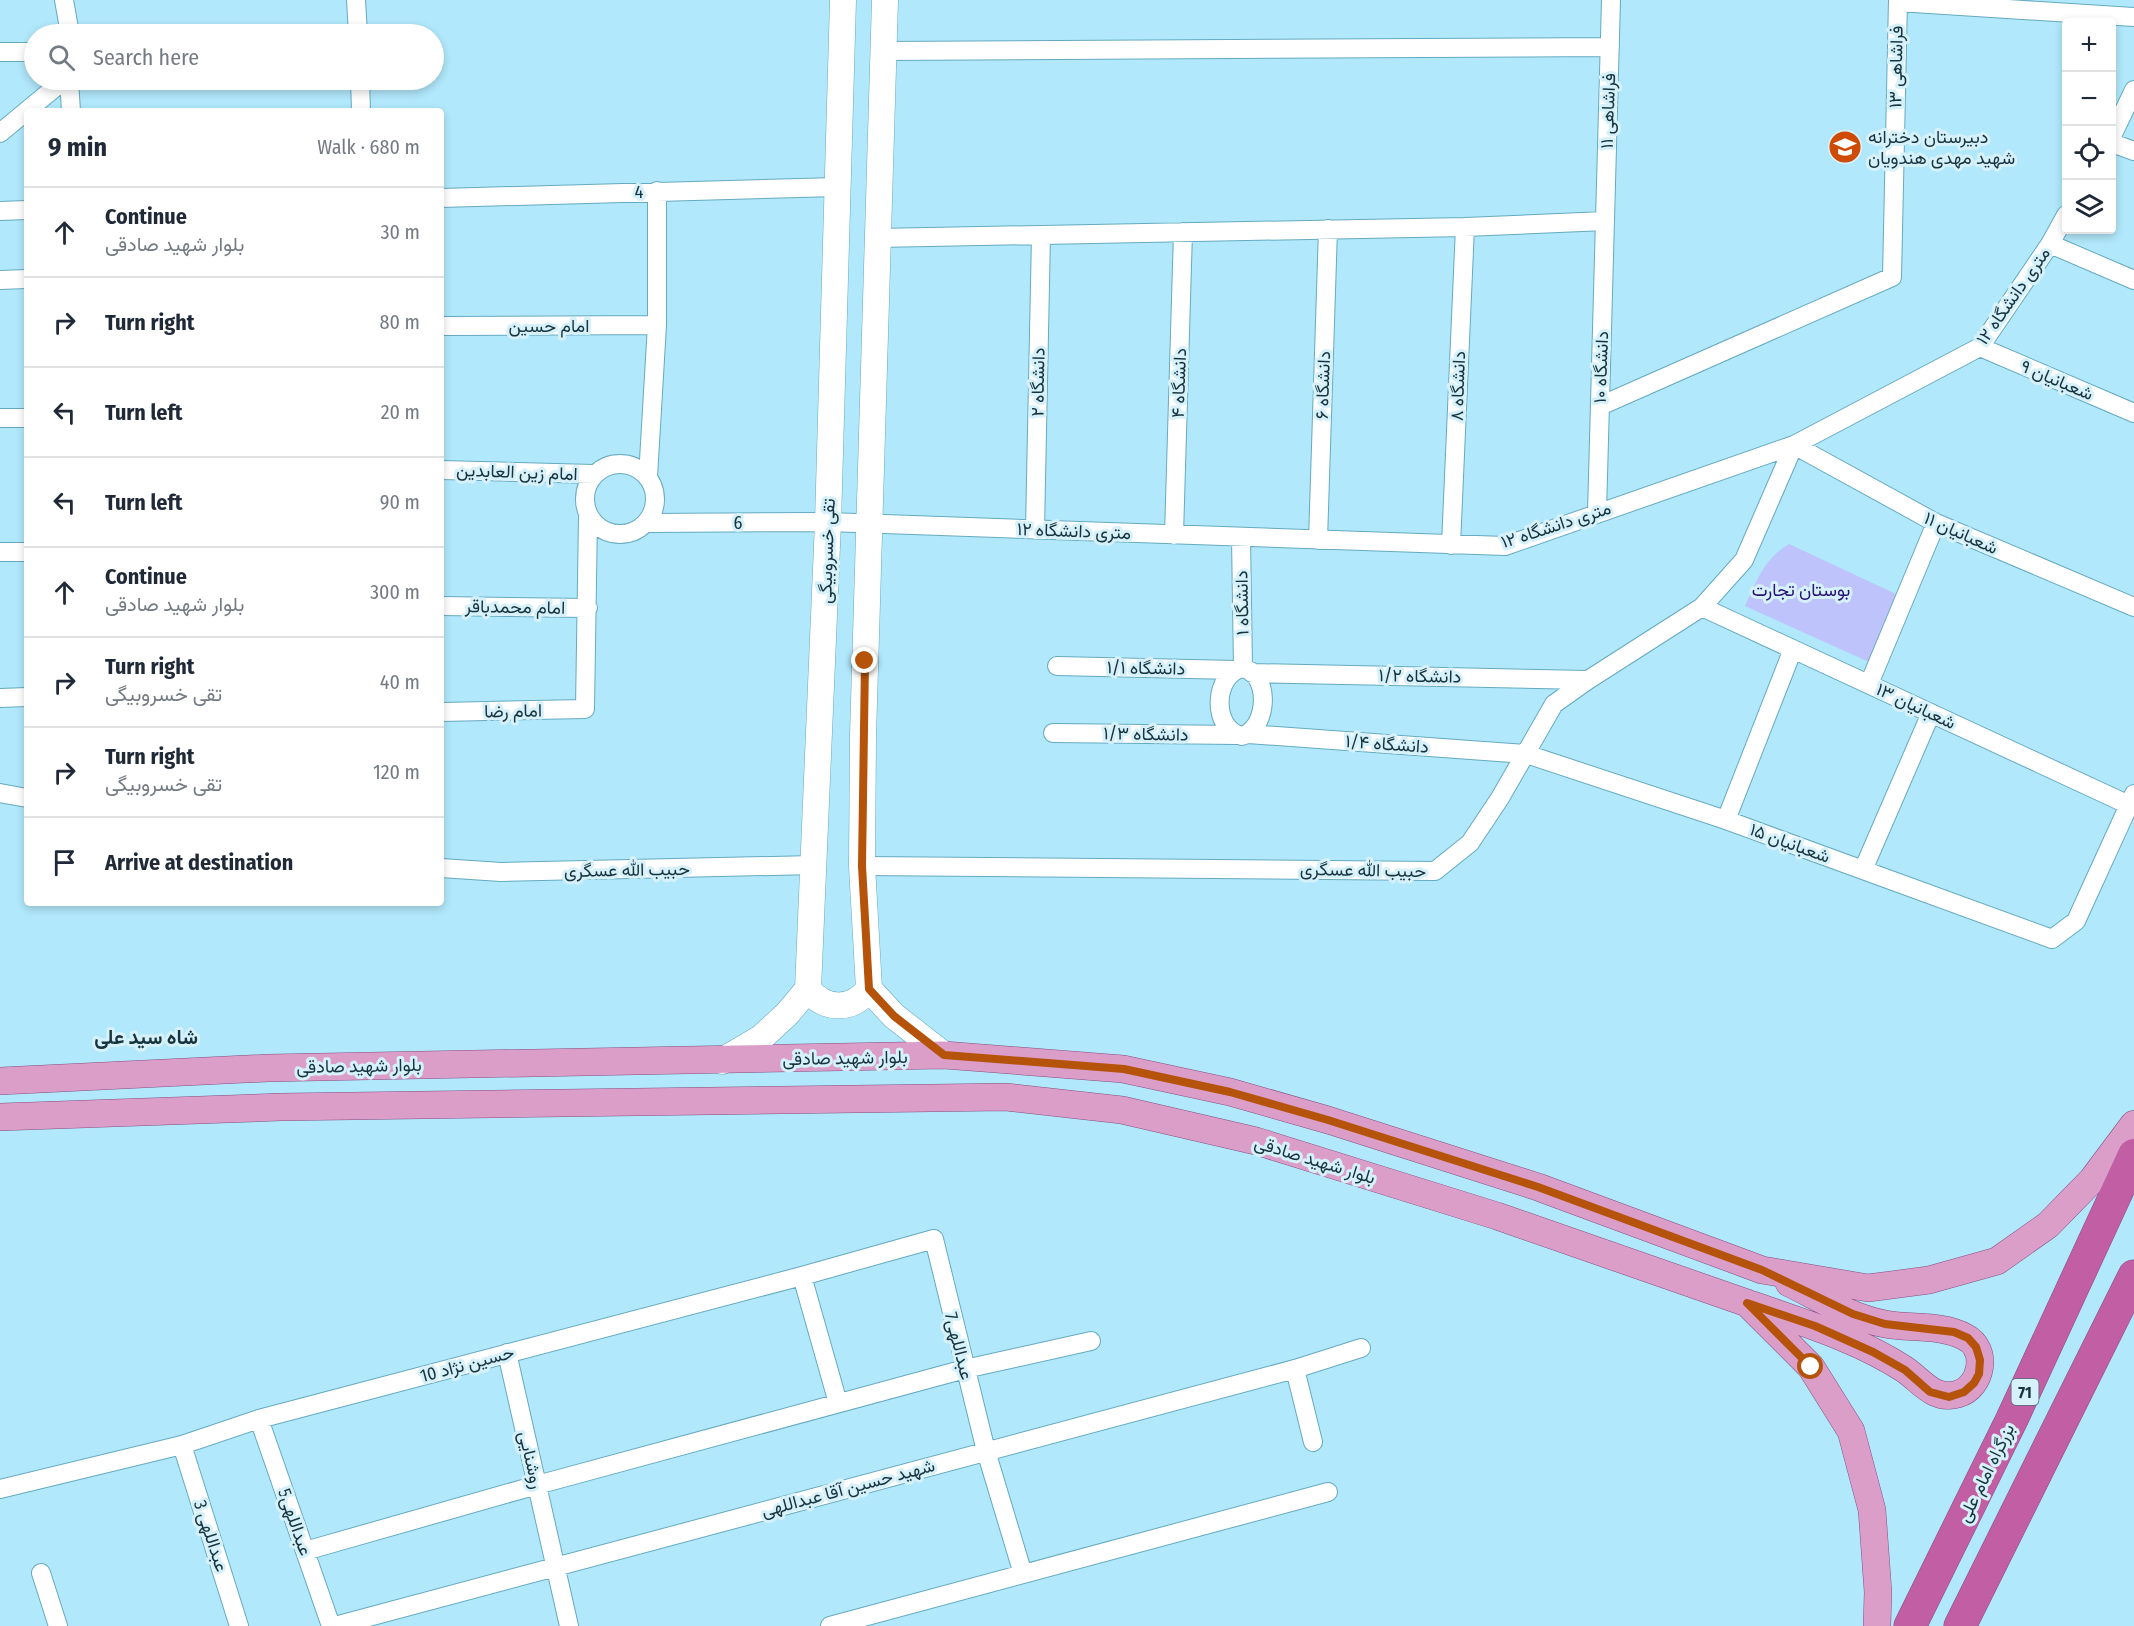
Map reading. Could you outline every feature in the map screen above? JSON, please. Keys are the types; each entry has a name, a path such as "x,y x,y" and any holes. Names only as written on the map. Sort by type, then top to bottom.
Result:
{"highway":[{"name":"بزرگراه امام علی","path":"1910,1626 2012,1419 2134,1155"},
{"path":"1960,1626 2134,1276"}],"main road":[{"name":"تقی خسروبیگی","path":"808,989 828,522 843,0"},
{"path":"885,0 862,736 862,866 869,989 894,1016 944,1055"},
{"path":"722,1061 761,1038 787,1014 808,989 821,1002 839,1007 856,1002 869,989"},
{"name":"بلوار شهید صادقی","path":"0,1081 268,1068 944,1055 1124,1069 1230,1092 1328,1120 1538,1187 1762,1270 1868,1288 1929,1280 1997,1262 2048,1225 2092,1180 2134,1124"},
{"name":"بلوار شهید صادقی","path":"0,1117 280,1107 1006,1097 1122,1110 1256,1141 1497,1216 1747,1303 1811,1367 1851,1431 1872,1510 1878,1592 1877,1626"},
{"path":"1747,1303 1815,1326 1873,1352 1905,1370 1930,1392 1949,1397 1964,1392 1974,1383 1979,1374 1980,1360 1976,1347 1968,1338 1954,1332 1885,1324 1853,1314 1762,1270"}],"street":[{"path":"64,0 68,24"},
{"path":"356,0 357,24"},
{"name":"فراشاهی ۱۱","path":"1605,221 1611,0"},
{"path":"1898,1 2134,17"},
{"name":"فراشاهی ۱۳","path":"1600,406 1892,277 1898,1"},
{"path":"883,51 1610,47"},
{"path":"0,52 24,52"},
{"path":"30,108 52,90"},
{"path":"70,90 71,108"},
{"path":"360,90 361,108"},
{"path":"2116,128 2134,90"},
{"path":"0,133 24,113"},
{"path":"2116,144 2134,151"},
{"name":"4","path":"444,198 837,187"},
{"path":"588,517 605,532 627,534 647,523 654,510 656,496 648,477 657,325 657,191"},
{"path":"0,211 24,210"},
{"path":"877,237 1465,226 1605,221"},
{"name":"دانشگاه ۱۰","path":"1597,513 1605,221"},
{"name":"۱۲ متری دانشگاه","path":"869,524 1505,546 1794,445 1980,347 2062,224"},
{"name":"دانشگاه ۸","path":"1451,545 1465,226"},
{"name":"دانشگاه ۶","path":"1318,540 1328,229"},
{"name":"دانشگاه ۴","path":"1174,535 1183,232"},
{"name":"دانشگاه ۲","path":"1035,530 1041,235"},
{"path":"2050,244 2134,280"},
{"path":"0,280 24,279"},
{"name":"امام حسین","path":"444,326 657,325"},
{"name":"شعبانیان ۹","path":"1980,347 2134,413"},
{"path":"0,418 24,418"},
{"name":"شعبانیان ۱۱","path":"1794,445 1936,523 2134,607"},
{"name":"حبیب الله عسگری","path":"862,866 1435,871 1470,843 1500,798 1554,704 1702,607 1744,560 1794,445"},
{"path":"588,608 588,517 584,495 593,474 611,464 632,465 648,477"},
{"name":"امام زین العابدین","path":"444,470 593,474"},
{"name":"6","path":"647,523 828,522 869,524"},
{"path":"1869,684 1936,523"},
{"name":"دانشگاه ۱","path":"1241,537 1243,670"},
{"path":"0,552 24,552"},
{"name":"امام محمدباقر","path":"444,606 588,608"},
{"name":"شعبانیان ۱۳","path":"1702,607 1931,713 2132,799"},
{"name":"امام رضا","path":"444,712 585,709 588,608"},
{"path":"1726,819 1792,649"},
{"name":"دانشگاه ۱/۱","path":"1057,666 1243,670"},
{"path":"1243,670 1262,687 1263,698 1258,720 1243,735 1230,731 1224,722 1220,710 1220,696 1224,684 1243,670"},
{"name":"دانشگاه ۱/۲","path":"1243,670 1588,680"},
{"path":"0,698 24,698"},
{"path":"1863,870 1931,713"},
{"name":"دانشگاه ۱/۳","path":"1053,733 1243,735"},
{"name":"دانشگاه ۱/۴","path":"1243,735 1526,754"},
{"name":"شعبانیان ۱۵","path":"1526,754 1726,819 2052,939 2076,921 2132,799"},
{"path":"0,794 24,798"},
{"name":"حبیب الله عسگری","path":"444,868 501,872 814,865"},
{"name":"حسین نژاد 10","path":"0,1489 182,1445 259,1419 934,1239"},
{"name":"عبداللهی7","path":"934,1239 986,1451 1023,1574"},
{"path":"802,1276 838,1403"},
{"path":"305,1551 537,1485 965,1369 1091,1341"},
{"name":"شهید حسین آقا عبداللهی","path":"333,1626 1295,1369 1361,1348"},
{"name":"روشنایی","path":"507,1353 569,1626"},
{"path":"1295,1369 1313,1442"},
{"name":"عبداللهی5","path":"259,1419 333,1626"},
{"name":"عبداللهی 3","path":"182,1445 239,1626"},
{"path":"830,1626 1328,1492"},
{"path":"40,1573 58,1626"}],"green space":[{"name":"بوستان تجارت","path":"1789,544 1896,594 1869,662 1745,606 1767,563"}],"place":[{"name":"دبیرستان دخترانه شهید مهدی هندویان","path":"1845,147"}],"district":[{"name":"شاه سید علی","path":"146,1037"}],"route":[{"path":"865,661 862,736 862,866 869,989 894,1016 944,1055 1124,1069 1230,1092 1328,1120 1538,1187 1762,1270 1853,1314 1885,1324 1954,1332 1968,1338 1976,1347 1980,1360 1979,1374 1974,1383 1964,1392 1949,1397 1930,1392 1905,1370 1873,1352 1815,1326 1747,1303 1811,1367"}]}
